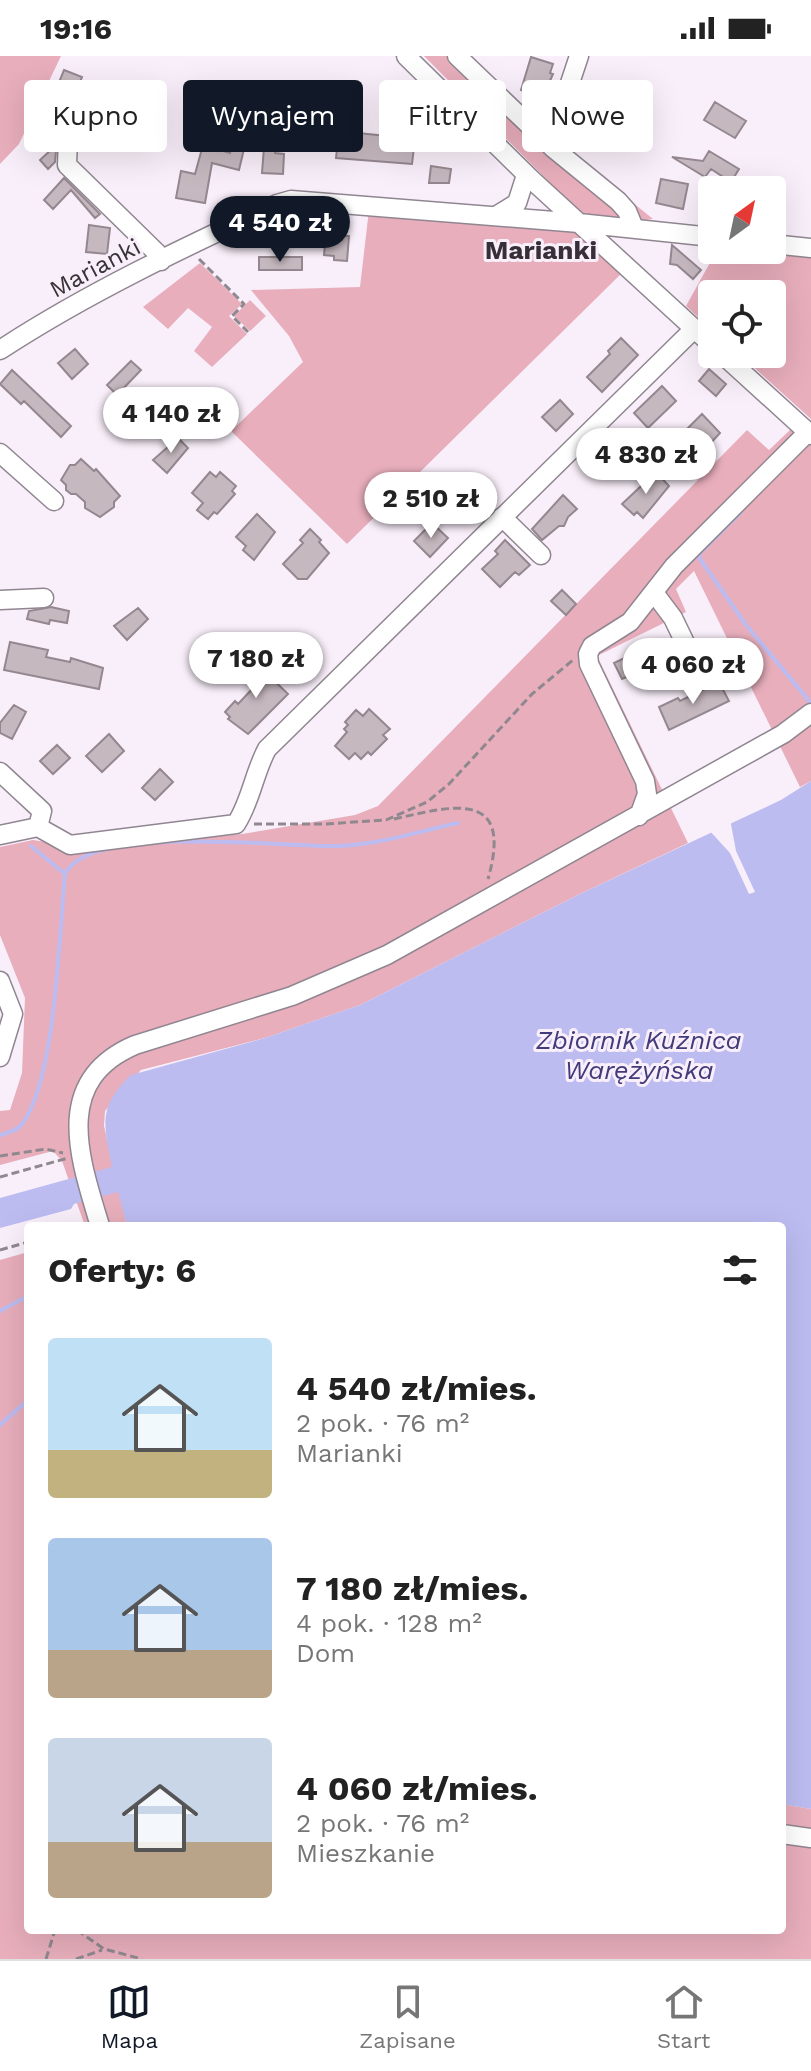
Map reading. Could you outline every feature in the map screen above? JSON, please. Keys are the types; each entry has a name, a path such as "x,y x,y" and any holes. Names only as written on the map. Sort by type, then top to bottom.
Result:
{"street":[{"path":"406,56 526,175 698,333"},
{"path":"457,56 522,118"},
{"path":"571,80 579,56"},
{"path":"67,152 67,165 157,253 161,261"},
{"path":"558,152 618,201 627,211 634,228"},
{"path":"496,216 517,203 523,194 526,175"},
{"name":"Marianki","path":"0,350 49,319 161,261 291,200 698,235"},
{"path":"786,245 811,248"},
{"path":"0,835 38,827 70,845 236,824 245,810 256,769 267,749 694,329"},
{"path":"639,816 647,794 645,781 589,664 589,650 596,642 630,622 674,566 810,433 738,368"},
{"path":"0,453 54,501"},
{"path":"502,517 541,555"},
{"path":"655,594 673,618 702,678"},
{"path":"0,600 44,598"},
{"path":"98,1218 77,1159 77,1124 83,1096 97,1073 117,1054 143,1042 245,1012 324,984 403,947 783,734 811,713"},
{"path":"0,772 42,811 38,827"},
{"path":"0,981 13,1014 0,1057"},
{"path":"786,1835 811,1838"}],"path":[{"path":"195,255 244,304 232,316 248,332"},
{"path":"386,820 427,802 449,784 532,694 589,650"},
{"path":"236,824 386,820 453,806 466,807 485,816 494,840 491,867 481,904"},
{"path":"0,1156 46,1149 77,1159"},
{"path":"0,1177 77,1159"},
{"path":"0,1250 24,1243"},
{"path":"46,1959 54,1934"},
{"path":"83,1934 104,1949 142,1959"},
{"path":"76,1959 104,1949"}],"shaded area":[{"path":"0,56 61,56 50,80 24,80 24,134 19,144 0,164"},
{"path":"424,56 464,56 491,80 448,80"},
{"path":"506,94 522,108 522,152 570,152 653,219 621,222 583,216 506,139"},
{"path":"369,210 575,229 626,269 347,544 231,431 303,362 289,336 251,290 360,287"},
{"path":"786,252 811,254 811,419 755,368 786,368 786,280 700,280 709,264 786,264"},
{"path":"200,263 242,304 229,316 247,334 212,367 194,351 212,327 188,308 168,329 143,307"},
{"path":"698,284 698,317 686,306"},
{"path":"250,300 266,316 250,331 234,316"},
{"path":"811,423 811,781 800,787 694,571 676,589 686,612 597,656 688,843 360,1005 265,1038 141,1070 105,1111 104,1126 126,1222 84,1222 62,1161 53,1151 0,1165 0,1111 10,1110 22,1073 25,998 0,935 0,847 33,840 90,849 242,834 355,815 378,806 747,430 769,450 791,429 802,433"},
{"path":"24,1253 24,1934 786,1934 786,1805 811,1809 811,1959 0,1959 0,1260"}],"water":[{"name":"Zbiornik Kuźnica Warężyńska","path":"811,781 811,1809 786,1805 786,1222 126,1222 118,1192 74,1204 71,1209 0,1228 0,1198 112,1167 106,1128 108,1107 120,1086 131,1075 265,1038 360,1005 582,893 781,800"}],"pier":[{"path":"730,819 736,851 755,892 749,894 730,853 708,829"}],"building":[{"path":"531,57 553,64 550,80 524,80"},
{"path":"64,70 82,77 81,80 60,80"},
{"path":"715,102 746,121 735,138 704,120"},
{"path":"363,134 379,135 379,152 413,152 412,164 336,158 337,152 363,152"},
{"path":"709,151 739,169 735,176 722,176 711,169 703,176 672,157 703,161"},
{"path":"49,152 56,152 55,162 48,169 40,160"},
{"path":"201,152 243,152 239,170 212,163 205,203 176,198 181,171 195,174"},
{"path":"264,152 284,154 283,174 262,173"},
{"path":"431,166 451,169 449,183 429,183"},
{"path":"64,178 100,214 95,218 71,190 53,209 44,200"},
{"path":"661,179 688,184 683,209 656,203"},
{"path":"89,225 110,228 107,254 86,252"},
{"path":"326,233 349,236 347,261 324,255"},
{"path":"672,245 701,270 693,279 677,265 670,264"},
{"path":"259,257 302,257 302,270 259,270"},
{"path":"621,338 638,355 602,392 587,377"},
{"path":"75,349 88,364 72,379 58,363"},
{"path":"131,361 141,370 117,395 107,385"},
{"path":"709,369 726,384 716,396 699,381"},
{"path":"12,370 71,426 61,437 24,401 21,404 0,384"},
{"path":"662,386 676,401 648,428 634,413"},
{"path":"560,400 573,414 556,431 542,417"},
{"path":"702,414 720,433 708,446 697,436 685,448 676,440"},
{"path":"178,438 188,448 167,473 153,460"},
{"path":"613,438 623,448 606,470 592,455"},
{"path":"81,459 94,471 96,469 120,496 114,507 100,517 85,508 85,502 76,494 66,490 61,480 70,465"},
{"path":"210,472 216,477 220,472 236,486 232,491 235,494 217,514 214,512 208,519 197,510 203,503 192,493"},
{"path":"656,472 669,486 643,518 637,512 634,515 622,504"},
{"path":"563,495 577,509 564,526 559,526 542,540 532,529"},
{"path":"257,514 275,532 254,560 243,550 246,546 236,537"},
{"path":"432,523 448,538 430,557 414,541"},
{"path":"310,529 329,553 307,579 298,579 283,564 303,543 300,540"},
{"path":"505,540 530,565 519,575 515,572 500,587 482,569 498,554 495,551"},
{"path":"562,590 576,604 566,615 551,601"},
{"path":"51,607 69,611 67,623 50,620 49,624 27,619 29,611"},
{"path":"138,608 148,619 127,640 114,626"},
{"path":"10,642 48,650 46,657 70,662 71,658 103,668 99,689 4,670"},
{"path":"652,645 658,658 639,667 643,674 632,680 629,676 622,679 614,663"},
{"path":"255,662 288,694 248,734 228,719 230,717 225,712 235,701 238,704 255,686 243,675"},
{"path":"719,682 729,701 669,730 659,707 678,698 680,701"},
{"path":"14,705 26,712 12,739 0,733 0,723"},
{"path":"369,709 390,729 383,735 387,739 371,755 368,752 361,759 355,753 349,759 335,746 347,732 345,722 356,710 363,716"},
{"path":"109,734 124,751 102,772 86,756"},
{"path":"57,745 70,758 53,774 40,761"},
{"path":"160,769 173,782 155,800 142,788"}],"waterway":[{"path":"741,512 699,554 700,559 746,625 810,702"},
{"path":"0,1135 22,1124 42,1075 54,1005 65,874 82,858 111,848 149,843 192,841 353,845 458,823"},
{"path":"31,846 65,874"},
{"path":"0,1311 24,1298"},
{"path":"0,1425 24,1404"}],"district":[{"name":"Marianki","path":"541,250"}]}
